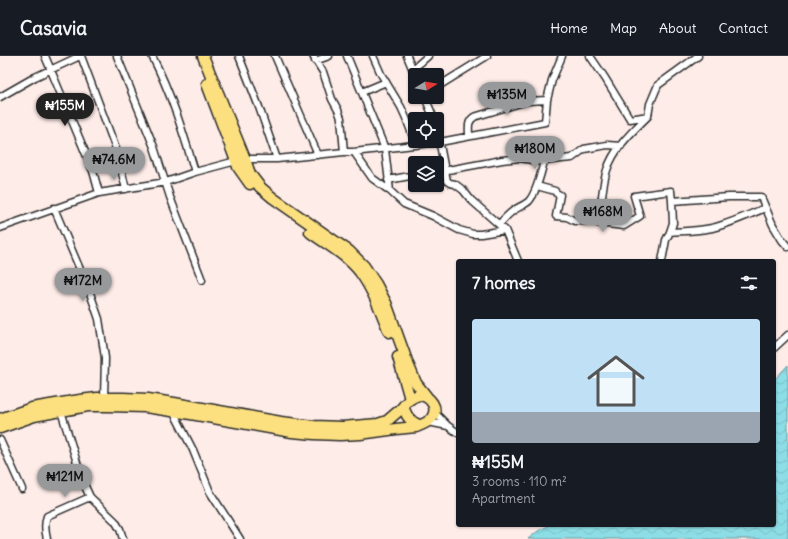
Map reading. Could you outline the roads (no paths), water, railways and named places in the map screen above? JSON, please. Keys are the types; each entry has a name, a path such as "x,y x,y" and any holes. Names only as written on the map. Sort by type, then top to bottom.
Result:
{"main road":[{"path":"0,428 34,416 88,406 145,407 292,432 314,434 360,434 416,427 428,422 433,416 433,404 416,383 386,302 376,284 364,266 349,251 286,207 265,190 250,174 241,160 196,56"},
{"path":"203,56 241,160 238,167 255,190 268,202 345,257 359,271 379,306 401,366 410,398"},
{"path":"0,419 32,408 80,400 123,398 148,399 281,422 314,426 342,426 378,424 387,421 401,410 410,398 419,395 427,397"},
{"path":"401,410 405,411 409,419 417,424 416,427"}],"street":[{"path":"45,56 93,171 99,193"},
{"path":"0,97 34,77 81,56 113,139 126,189"},
{"path":"118,56 154,147 202,280"},
{"path":"152,56 169,93 195,172"},
{"path":"239,56 260,107 277,159"},
{"path":"276,56 318,155"},
{"path":"330,56 314,58 323,72 332,99 341,118 344,152"},
{"path":"347,56 384,149 390,191"},
{"path":"373,56 381,74 403,112 408,125"},
{"path":"407,56 412,68"},
{"path":"418,68 428,56"},
{"path":"444,83 487,56"},
{"path":"444,141 545,122 547,100 552,80 562,56"},
{"path":"590,56 630,120 648,116"},
{"path":"599,223 607,170 614,154 648,116 650,104 658,84 698,56"},
{"path":"362,92 386,82"},
{"path":"469,136 470,120 474,117 527,101 547,100"},
{"path":"445,170 520,158 544,162 572,158 584,149 588,148 607,145 621,146"},
{"path":"0,228 99,193 166,182 195,172 241,160 277,159 408,146"},
{"path":"441,148 448,182 455,184 463,190 471,200 505,230 517,259"},
{"path":"354,152 372,178 390,191 404,204 433,216 459,230 473,234 505,230"},
{"path":"499,224 512,212 530,200 537,186 544,162"},
{"path":"388,180 408,176"},
{"path":"537,186 555,190 556,193 560,195 556,216 567,217 575,221 593,221 624,226 640,216 634,196 671,191 672,223 666,240 662,259"},
{"path":"672,201 729,197 761,197 776,230 788,248"},
{"path":"54,208 90,293 99,319 105,358 104,398"},
{"path":"670,232 695,231 714,227 749,216 765,208"},
{"path":"776,346 788,335"},
{"path":"61,411 83,482 90,497 115,521 124,539"},
{"path":"173,411 193,450 210,492 240,539"},
{"path":"434,412 456,432"},
{"path":"428,422 448,426"},
{"path":"0,440 22,489"},
{"path":"47,539 45,530 47,516 90,497"}],"water":[{"path":"788,365 788,539 528,539 546,527 776,527 776,378"}]}
